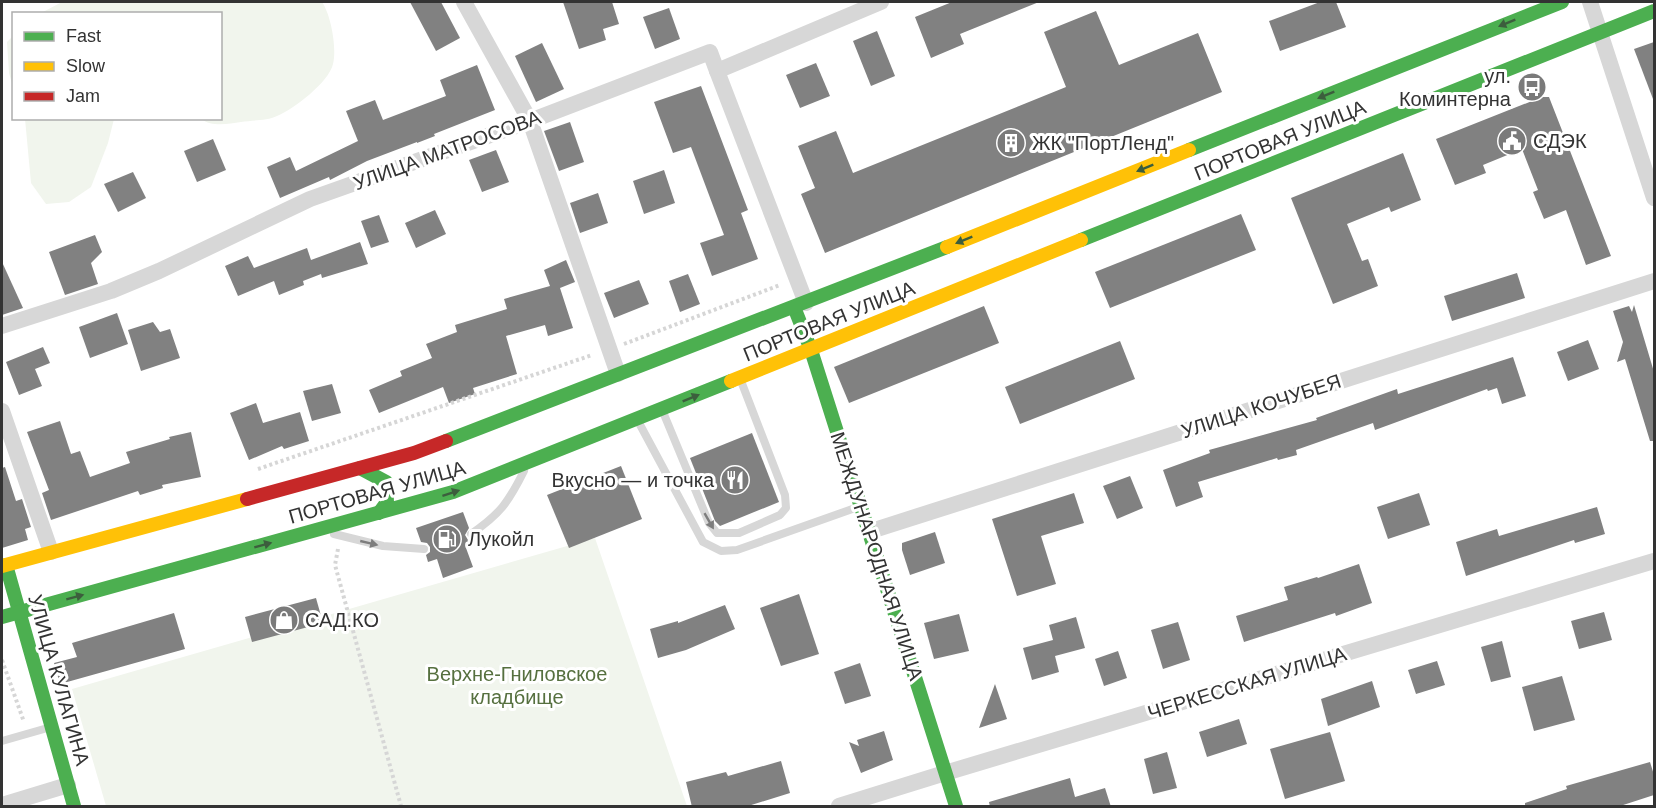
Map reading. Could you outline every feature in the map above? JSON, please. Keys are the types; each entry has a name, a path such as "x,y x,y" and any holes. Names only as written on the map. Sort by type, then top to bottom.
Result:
{"main road":[{"name":"ПОРТОВАЯ УЛИЦА","path":"4,565 414,453 800,305 1562,2"},
{"name":"ПОРТОВАЯ УЛИЦА","path":"2,617 453,492 1654,11"},
{"name":"МЕЖДУНАРОДНАЯ УЛИЦА","path":"800,305 811,350 956,807"},
{"path":"360,468 386,482 387,502 379,513"},
{"name":"УЛИЦА КУЛАГИНА","path":"4,565 74,807"}],"street":[{"path":"464,2 530,121 618,374"},
{"path":"717,71 881,2"},
{"path":"1590,2 1654,198"},
{"name":"УЛИЦА МАТРОСОВА","path":"2,326 111,291 159,271 310,199 530,121 710,52 717,71"},
{"name":"МЕЖДУНАРОДНАЯ УЛИЦА","path":"717,71 797,278 800,305"},
{"name":"УЛИЦА КОЧУБЕЯ","path":"868,532 1654,281"},
{"path":"2,411 51,552"},
{"name":"ЧЕРКЕССКАЯ УЛИЦА","path":"839,807 945,773 1654,561"},
{"path":"2,805 68,785"}],"lane":[{"path":"662,409 709,524 717,532 739,533 780,516 786,508 785,495 740,378"},
{"path":"637,419 703,542 721,551 737,550 861,506"},
{"path":"471,534 494,518 512,495 528,462"},
{"path":"316,530 382,546 424,549"},
{"path":"2,741 51,727"}],"path":[{"path":"255,470 609,349 797,278"},
{"path":"340,536 335,565 401,807"}],"green space":[{"path":"62,2 322,2 332,32 333,64 318,87 273,118 231,124 210,123 202,120 222,120 222,12 43,12"},
{"path":"12,37 12,84 9,73 7,42"},
{"path":"25,120 114,120 108,143 91,187 69,202 46,204 31,183"},
{"name":"Верхне-Гниловское кладбище","path":"595,538 687,806 106,806 72,689"}],"building":[{"path":"410,2 441,2 460,38 436,51"},
{"path":"563,2 612,2 619,24 603,29 606,40 579,49"},
{"path":"952,2 1039,2 960,34 964,44 931,58 915,17"},
{"path":"1320,2 1336,2 1346,27 1280,51 1269,21"},
{"path":"669,8 680,39 655,49 643,17"},
{"name":"ЖК \"ПортЛенд\"","path":"1096,11 1119,65 1198,33 1222,92 825,253 801,194 815,188 798,146 836,131 853,173 1066,87 1044,32"},
{"path":"877,31 895,76 871,86 853,41"},
{"path":"1654,42 1654,99 1653,99 1634,49"},
{"path":"542,43 564,89 536,102 515,56"},
{"path":"816,63 830,96 800,108 786,75"},
{"path":"477,65 495,110 434,134 435,136 367,161 330,180 329,177 280,198 267,167 290,157 296,171 358,141 346,111 375,100 383,120 446,96 440,80"},
{"path":"701,86 748,210 741,213 758,259 712,276 700,243 724,235 691,147 673,153 654,102"},
{"path":"1542,97 1549,97 1611,256 1586,265 1566,210 1544,219 1533,192 1538,190 1522,149 1483,165 1486,173 1455,185 1436,139"},
{"path":"570,122 584,162 559,171 544,131"},
{"path":"213,139 226,170 197,182 184,151"},
{"path":"496,150 509,182 482,192 469,160"},
{"path":"1403,153 1421,200 1391,212 1389,207 1347,224 1362,261 1368,259 1378,286 1333,304 1291,198"},
{"path":"664,170 675,203 644,214 633,181"},
{"path":"133,172 146,198 118,212 104,184"},
{"path":"598,193 608,223 580,233 570,203"},
{"path":"435,210 446,234 416,248 405,223"},
{"path":"1241,214 1256,250 1110,308 1095,272"},
{"path":"379,215 389,242 371,248 361,221"},
{"path":"95,235 102,252 91,263 98,284 65,295 49,252"},
{"path":"360,242 368,264 322,278 321,274 303,281 304,285 279,295 274,281 238,296 225,266 248,256 254,268 307,248 311,260"},
{"path":"566,260 575,282 560,288 573,328 548,336 545,325 506,336 517,374 473,388 475,394 449,403 443,387 379,413 369,390 402,376 400,371 432,358 426,344 457,332 455,325 507,309 504,299 550,286 544,270"},
{"path":"2,262 23,308 2,315"},
{"path":"1517,273 1525,298 1452,321 1444,296"},
{"path":"688,274 700,304 680,312 669,281"},
{"path":"639,280 649,304 614,318 604,293"},
{"path":"1634,305 1654,372 1654,441 1650,441 1625,359 1617,362 1623,342 1613,311 1629,306 1632,312"},
{"path":"984,306 999,343 849,403 834,367"},
{"path":"117,313 128,344 90,358 79,327"},
{"path":"153,322 160,332 170,329 180,358 141,371 128,330"},
{"path":"1588,340 1599,369 1568,381 1557,352"},
{"path":"1120,341 1135,379 1020,424 1005,387"},
{"path":"43,347 50,363 35,369 42,386 19,395 6,362"},
{"path":"1513,357 1526,396 1502,404 1497,388 1488,391 1487,389 1375,430 1373,423 1296,450 1297,455 1278,460 1277,458 1198,482 1203,497 1176,507 1163,470 1210,453 1209,450 1317,420 1316,418 1397,389 1398,394"},
{"path":"332,384 341,413 312,421 303,391"},
{"path":"256,403 263,423 300,412 309,441 284,449 282,446 249,460 230,413"},
{"path":"60,421 71,454 80,451 90,477 130,463 126,452 191,432 201,477 162,485 163,488 140,495 138,491 51,520 42,493 49,490 27,432"},
{"name":"Вкусно — и точка","path":"752,433 779,502 720,526 715,521 690,458"},
{"path":"621,466 642,519 569,548 547,495"},
{"path":"5,467 16,501 22,499 31,527 25,529 28,540 2,548 2,468"},
{"path":"1130,476 1143,508 1117,519 1103,486"},
{"path":"1074,493 1084,523 1041,536 1056,584 1017,596 992,519"},
{"path":"1419,493 1430,525 1388,539 1377,507"},
{"path":"1597,507 1605,534 1575,543 1574,540 1466,576 1456,542 1497,529 1499,536"},
{"name":"Лукойл","path":"463,512 469,528 465,535 468,540 473,540 475,545 466,548 473,567 443,578 437,559 428,562 426,555 430,552 430,547 427,543 421,542 416,528"},
{"path":"935,532 945,563 910,575 902,543"},
{"path":"1359,564 1372,603 1336,616 1335,613 1244,642 1236,616 1288,600 1284,587"},
{"path":"799,594 819,654 781,666 760,608"},
{"name":"САД.КО","path":"316,598 323,623 252,642 245,617"},
{"path":"725,605 735,629 686,650 658,658 650,629 678,621 678,623"},
{"path":"1604,612 1612,640 1579,649 1571,621"},
{"path":"174,613 185,649 60,684 54,663 77,657 72,643"},
{"path":"959,614 969,651 934,659 924,623"},
{"path":"1076,617 1085,648 1055,656 1059,672 1032,680 1023,648 1053,640 1049,625"},
{"path":"1178,622 1190,660 1163,669 1151,630"},
{"path":"1502,641 1511,677 1491,682 1481,647"},
{"path":"1118,651 1127,678 1104,686 1095,659"},
{"path":"1437,661 1445,685 1416,694 1408,670"},
{"path":"860,663 871,696 845,704 834,672"},
{"path":"1562,676 1575,720 1534,731 1522,687"},
{"path":"1372,681 1380,707 1328,726 1321,699"},
{"path":"995,684 1007,719 979,728"},
{"path":"1239,719 1247,744 1207,757 1199,732"},
{"path":"884,731 893,760 861,773 849,742 859,746 857,740"},
{"path":"1330,732 1345,781 1285,799 1270,749"},
{"path":"1167,752 1177,788 1153,794 1144,759"},
{"path":"781,761 790,793 745,807 692,807 686,782 726,772 728,776"},
{"path":"1650,762 1654,775 1654,795 1617,807 1525,807 1525,803 1567,789 1566,786"},
{"path":"1070,778 1075,797 1105,788 1111,807 990,807 989,802"}],"traffic: fast":[{"path":"1189,150 1562,2"},
{"path":"1081,240 1654,11"},
{"path":"446,441 947,247"},
{"path":"794,307 811,350 956,806"},
{"path":"2,617 453,492 731,381"},
{"path":"360,468 386,482 387,502 379,513"},
{"path":"6,565 74,806"}],"traffic: slow":[{"path":"947,247 1189,150"},
{"path":"731,381 1081,240"},
{"path":"2,566 247,499"}],"traffic: jam":[{"path":"247,499 414,453 446,441"}],"place":[{"name":"ул. Коминтерна","path":"1532,87"},
{"name":"СДЭК","path":"1512,141"},
{"name":"ЖК \"ПортЛенд\"","path":"1011,143"},
{"name":"Вкусно — и точка","path":"735,480"},
{"name":"Лукойл","path":"447,539"},
{"name":"САД.КО","path":"284,620"}]}
